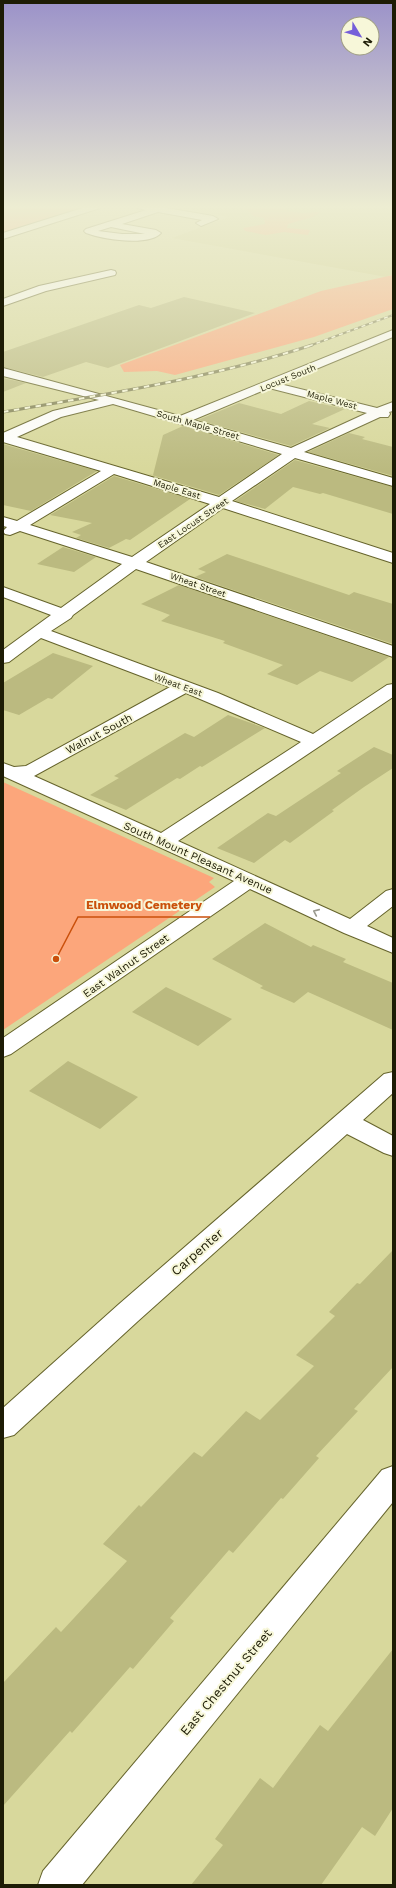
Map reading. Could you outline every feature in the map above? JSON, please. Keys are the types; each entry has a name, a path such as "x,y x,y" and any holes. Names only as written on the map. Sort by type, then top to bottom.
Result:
{"street":[{"path":"3,303 22,294"},
{"name":"Locust South","path":"182,420 393,334"},
{"path":"366,345 386,350"},
{"name":"South Maple Street","path":"3,372 115,401 393,482"},
{"name":"Maple West","path":"271,385 393,416"},
{"path":"4,437 57,414 85,406 115,401"},
{"name":"East Locust Street","path":"3,658 65,615 134,563 223,503 294,452 393,406"},
{"name":"Maple East","path":"4,437 223,503 393,558"},
{"path":"3,535 112,470"},
{"name":"Wheat Street","path":"3,521 134,563 393,652"},
{"path":"3,592 65,615"},
{"name":"Wheat East","path":"40,632 184,687 315,741"},
{"name":"Walnut South","path":"7,771 30,771 184,687"},
{"path":"162,842 393,689"},
{"name":"South Mount Pleasant Avenue","path":"7,771 393,946"},
{"name":"East Walnut Street","path":"3,1050 248,881"},
{"path":"352,928 393,895"},
{"name":"Carpenter","path":"3,1426 128,1313 393,1080"},
{"path":"345,1122 393,1147"},
{"name":"East Chestnut Street","path":"57,1885 393,1479"}],"shaded area":[{"path":"313,294 393,294 393,309 314,337 175,375 157,371 124,372 120,365"},
{"path":"3,782 214,878 209,882 215,887 3,1030"}],"building":[{"path":"184,297 255,313 108,368 86,362 43,377 3,367 3,352 139,305 151,308"},
{"path":"3,378 26,383 3,392"},
{"path":"309,401 345,409 312,424 330,428 291,446 198,420 239,403 281,414"},
{"path":"183,426 279,455 219,495 148,474 153,475 163,435"},
{"path":"349,433 365,437 362,439 393,447 393,476 308,452"},
{"path":"3,444 97,471 31,511 3,505"},
{"path":"295,460 393,487 393,514 323,493 320,494 293,487 265,509 235,501"},
{"path":"114,476 190,499 130,540 126,539 109,548 76,538 81,535 72,532 92,523 50,515"},
{"path":"63,547 96,557 74,572 37,564"},
{"path":"227,554 349,595 354,592 393,604 393,644 195,577 206,572 198,569"},
{"path":"179,585 389,657 352,682 320,671 297,685 267,674 283,665 223,643 225,641 161,621 170,615 141,604"},
{"path":"53,653 93,666 52,699 48,698 19,715 3,710 3,683"},
{"path":"228,715 265,728 202,767 200,766 180,779 177,778 126,810 90,795 119,778 114,776 185,733 194,737"},
{"path":"374,747 393,755 393,768 332,810 334,811 290,843 285,840 254,863 217,848 268,813 276,816 341,773 337,771"},
{"path":"265,923 311,947 313,945 346,959 343,962 393,983 393,1030 308,992 294,1003 260,988 263,986 212,959"},
{"path":"166,987 232,1019 198,1046 132,1012"},
{"path":"68,1061 138,1097 100,1129 29,1091"},
{"path":"393,1250 393,1367 354,1409 358,1411 316,1456 319,1458 283,1499 281,1498 233,1553 229,1550 170,1618 174,1621 133,1669 130,1667 72,1733 70,1731 3,1806 3,1683 56,1627 61,1632 127,1561 103,1544 139,1505 141,1507 194,1452 202,1457 246,1411 260,1420 314,1366 296,1355 335,1316 329,1312 357,1283 360,1284"},
{"path":"393,1649 393,1808 375,1836 362,1827 321,1885 191,1885 223,1845 215,1839 260,1778 273,1788 320,1725 328,1731"}],"railway":[{"path":"310,346 393,315"},
{"path":"3,412 120,392 198,376 274,357 310,346"}],"place":[{"name":"Elmwood Cemetery","path":"56,959"}]}
